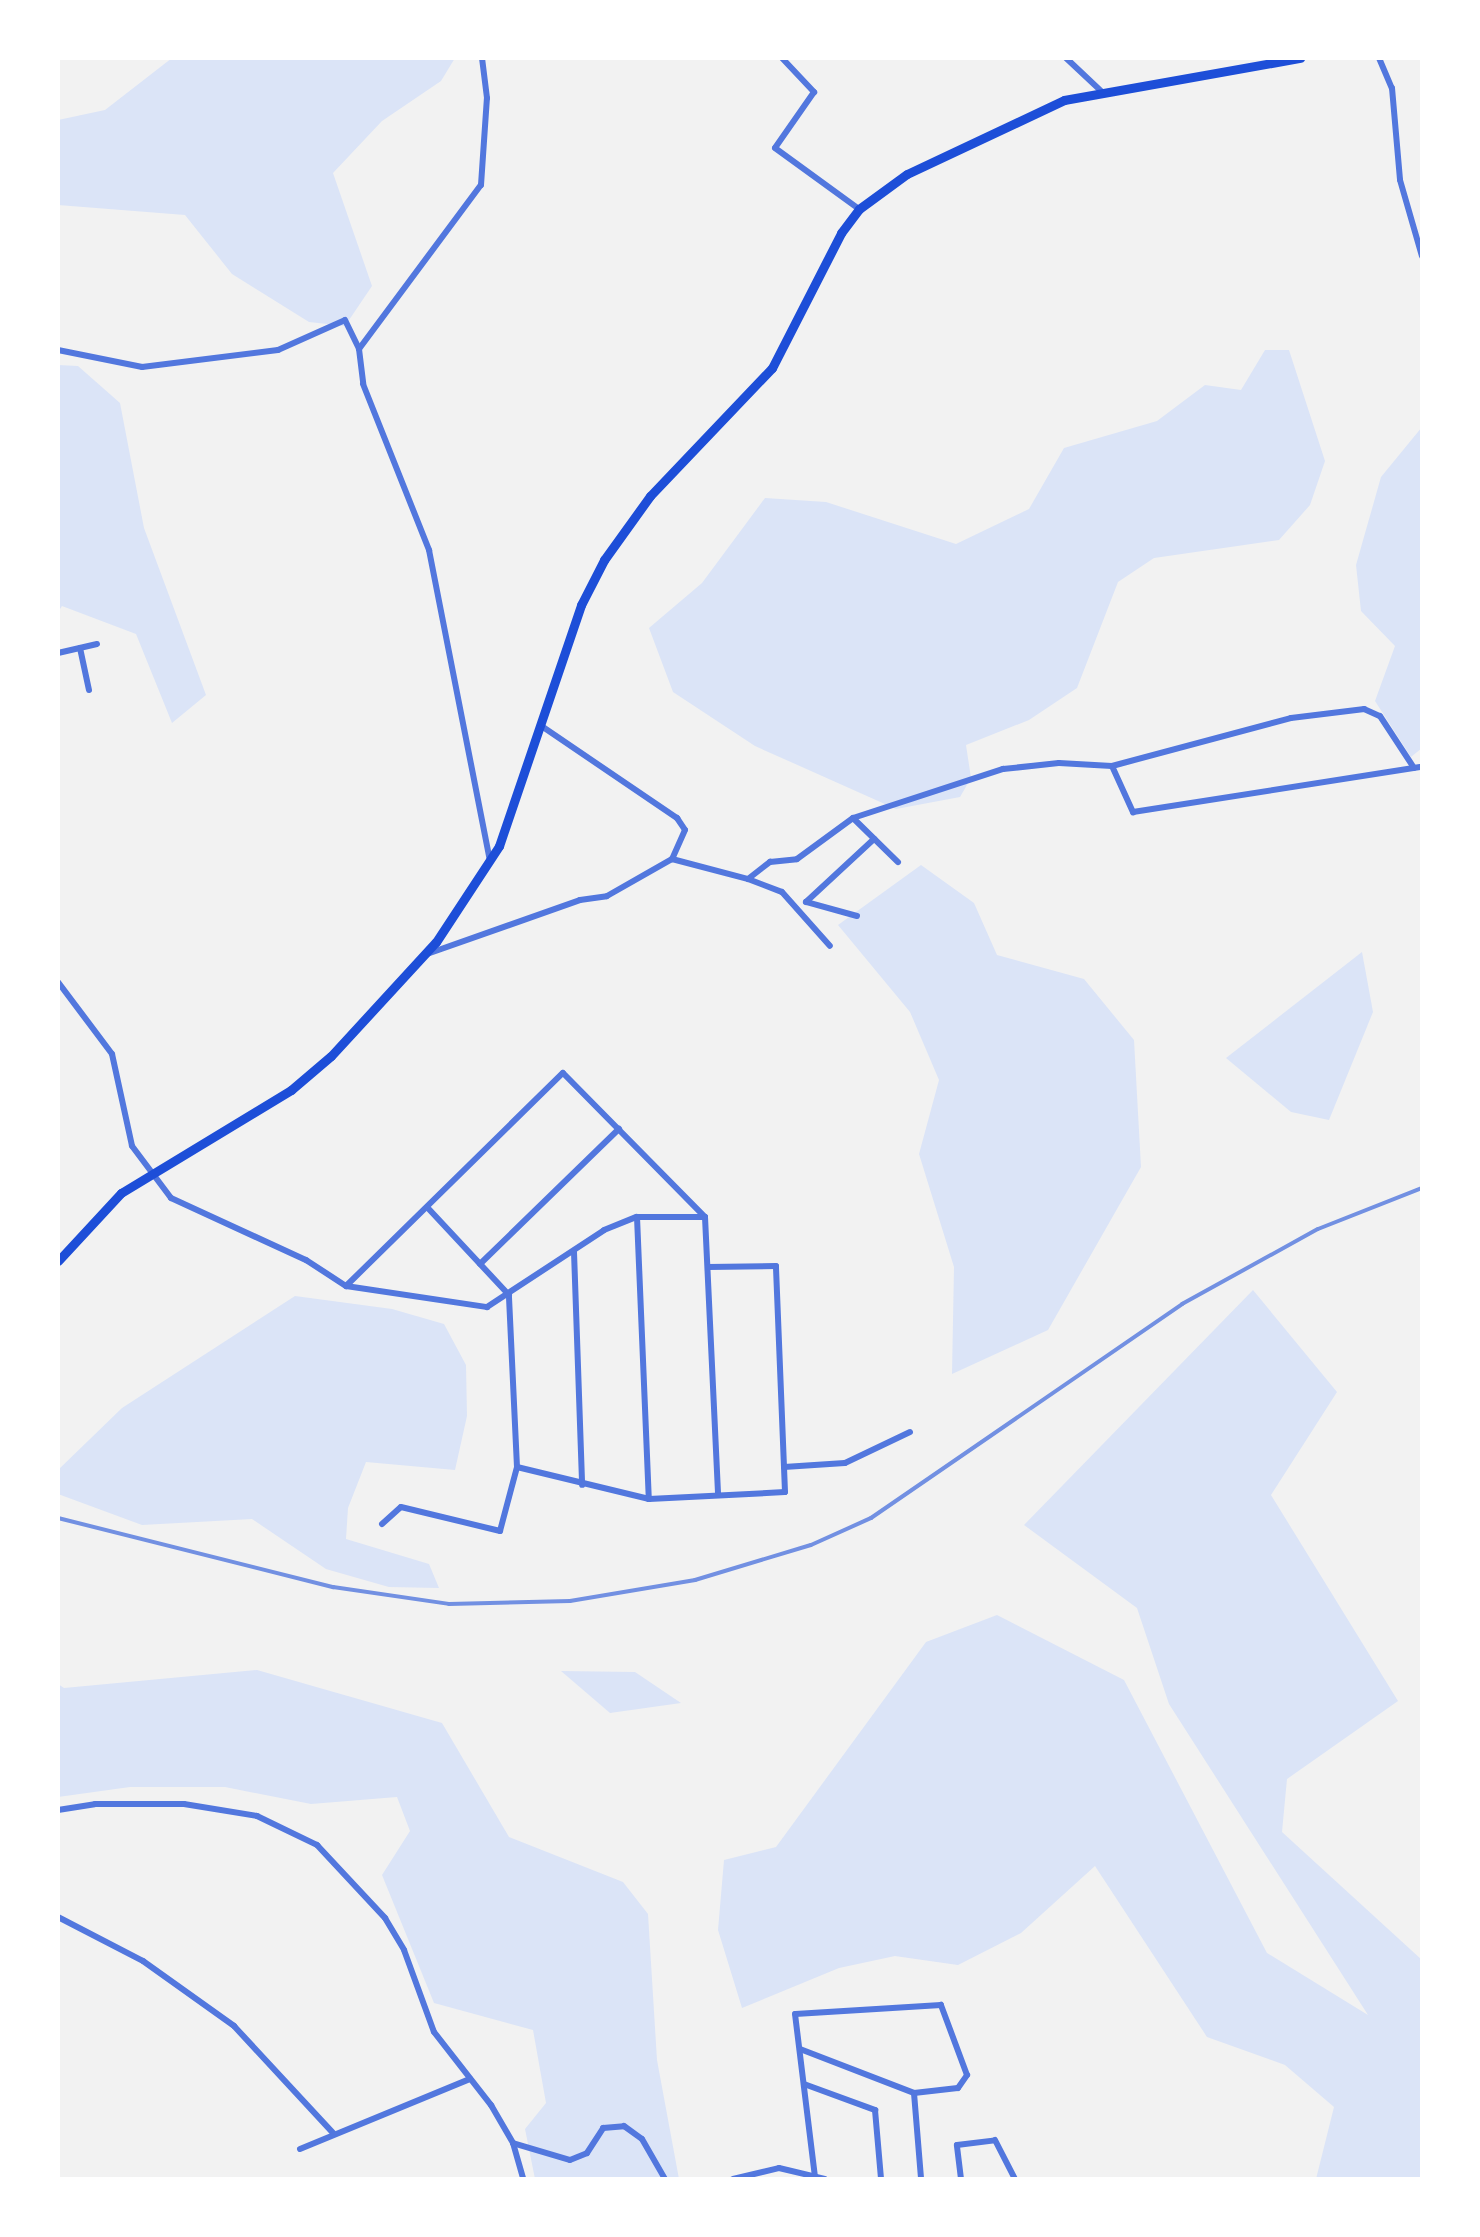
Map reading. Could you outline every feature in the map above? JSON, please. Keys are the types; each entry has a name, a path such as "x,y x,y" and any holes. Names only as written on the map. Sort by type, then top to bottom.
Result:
{"main road":[{"path":"58,1261 121,1193 151,1172 291,1090 340,1047 427,954 490,861 581,605 611,549 650,496 772,368 841,233 859,209 934,161 1064,100 1251,63 1300,58"}],"street":[{"path":"359,349 473,202 481,185 487,98 482,58"},
{"path":"782,58 814,92 775,148 859,209"},
{"path":"1066,58 1101,91"},
{"path":"1379,58 1392,88 1400,180 1422,256"},
{"path":"58,350 142,367 278,350 345,320 359,349 363,384 429,550 490,861"},
{"path":"58,653 97,644"},
{"path":"80,648 89,690"},
{"path":"748,879 770,862 797,859 853,818 1003,769 1059,763 1112,766 1291,718 1364,709 1380,716 1414,768"},
{"path":"427,954 580,900 607,896 672,859 685,830 677,818 540,725"},
{"path":"1112,766 1133,812 1422,767"},
{"path":"853,818 898,862"},
{"path":"857,916 806,902 874,839"},
{"path":"672,859 748,879 782,892 830,946"},
{"path":"58,982 112,1054 132,1146 171,1198 306,1260 346,1286 470,1307 487,1307 509,1295 547,1264 637,1217 705,1217"},
{"path":"346,1286 563,1073 705,1217 718,1495"},
{"path":"480,1264 619,1129"},
{"path":"382,1524 401,1507 500,1531 517,1467 509,1295 427,1207"},
{"path":"637,1217 649,1499"},
{"path":"574,1252 582,1485"},
{"path":"517,1467 649,1499 785,1492 776,1266 708,1267"},
{"path":"784,1467 845,1463 910,1432"},
{"path":"58,1810 95,1804 184,1804 257,1816 296,1831 336,1862 385,1918 404,1950 434,2032 513,2143 523,2179"},
{"path":"58,1917 143,1961 234,2026 333,2133"},
{"path":"800,2049 914,2093 958,2088 967,2075 941,2005 795,2014 815,2177"},
{"path":"300,2149 470,2079"},
{"path":"804,2084 875,2110 881,2179"},
{"path":"914,2093 921,2179"},
{"path":"513,2143 570,2160 587,2153 603,2128 624,2126 642,2139 665,2179"},
{"path":"961,2179 957,2145 995,2140 1015,2179"},
{"path":"733,2179 779,2168 825,2179"}],"shaded area":[{"path":"172,58 455,58 441,81 382,121 333,173 372,286 345,326 309,322 232,274 185,215 58,205 58,120 105,110"},
{"path":"1265,350 1289,350 1325,461 1310,505 1279,540 1154,558 1118,582 1077,688 1029,720 966,745 971,778 960,797 896,809 755,746 673,692 649,628 702,583 765,498 826,502 956,544 1029,509 1064,448 1157,421 1205,385 1241,390"},
{"path":"58,365 78,366 120,403 144,528 206,695 172,723 136,634 62,606 58,612"},
{"path":"1422,427 1422,748 1411,757 1375,701 1395,646 1361,611 1356,565 1381,477"},
{"path":"921,865 974,903 997,955 1084,979 1134,1040 1141,1167 1048,1330 952,1374 954,1267 919,1154 939,1080 910,1012 838,925"},
{"path":"1362,952 1373,1012 1329,1120 1291,1112 1226,1058"},
{"path":"1253,1290 1337,1392 1271,1495 1398,1701 1287,1779 1282,1832 1422,1960 1422,2179 1316,2179 1334,2107 1285,2065 1207,2037 1095,1866 1021,1933 958,1965 895,1956 839,1968 742,2008 718,1930 724,1860 776,1847 926,1642 997,1615 1124,1680 1267,1953 1368,2015 1169,1704 1137,1608 1024,1525"},
{"path":"295,1296 392,1309 444,1324 466,1365 467,1416 455,1470 366,1462 348,1508 346,1539 429,1564 439,1588 389,1587 326,1569 252,1519 142,1525 58,1494 58,1470 122,1408"},
{"path":"257,1670 442,1723 509,1837 623,1882 648,1914 657,2060 679,2179 535,2179 525,2129 546,2103 533,2030 434,2003 382,1875 410,1831 397,1797 311,1804 225,1787 130,1787 58,1797 58,1684 64,1688"},
{"path":"561,1671 635,1672 681,1703 610,1713"}],"railway":[{"path":"58,1518 333,1587 449,1604 570,1601 695,1580 811,1545 871,1518 1182,1304 1318,1229 1422,1188"}]}
